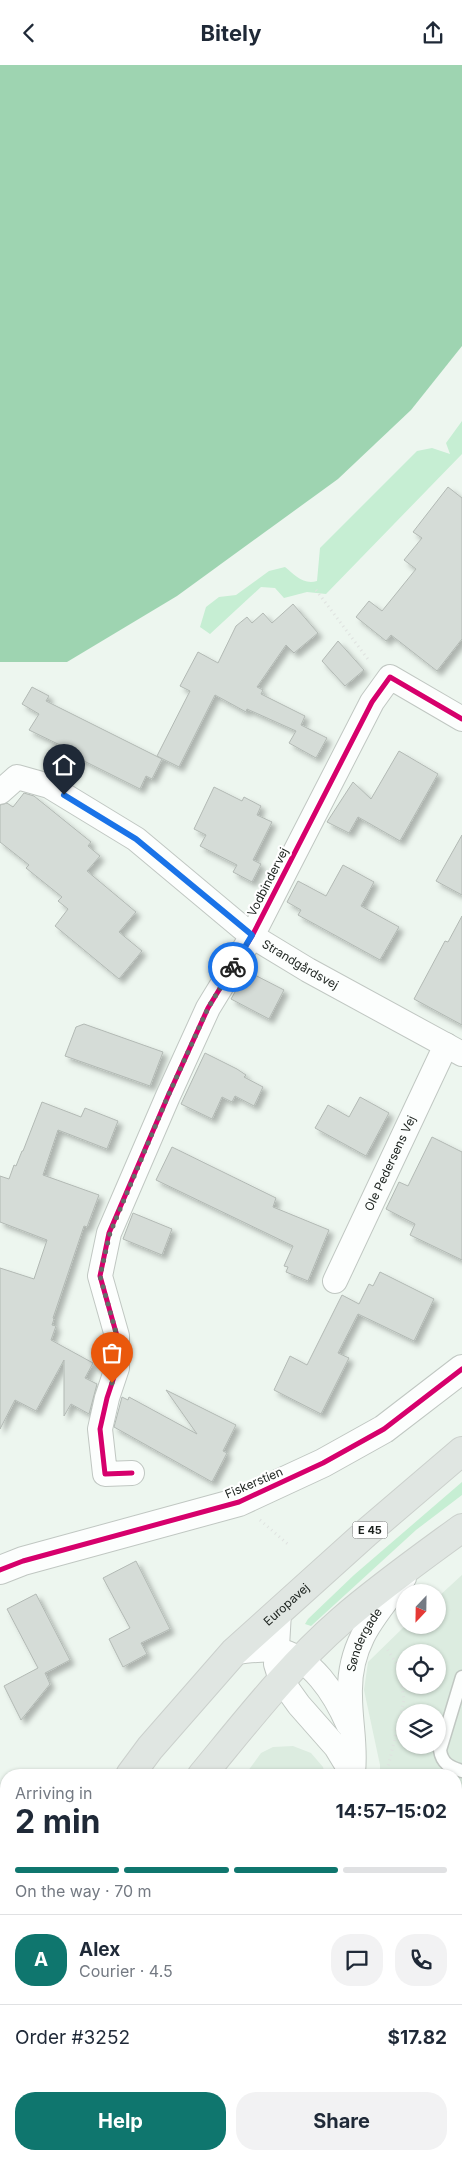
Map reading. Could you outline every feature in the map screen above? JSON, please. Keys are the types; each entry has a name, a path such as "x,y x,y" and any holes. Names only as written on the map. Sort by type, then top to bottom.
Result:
{"main road":[{"name":"Europavej","path":"134,1769 150,1748 234,1652 462,1451"},
{"path":"207,1769 281,1680 340,1621 462,1528"}],"street":[{"path":"390,677 462,719"},
{"name":"Vodbindervej","path":"132,1473 105,1474 100,1429 107,1398 117,1368 117,1336 100,1276 110,1233 168,1096 208,1008 252,935 372,702 390,677"},
{"name":"Strandgårdsvej","path":"0,791 16,777 49,786 136,839 252,935 308,970 454,1050"},
{"name":"Ole Pedersens Vej","path":"336,1281 454,1050"},
{"name":"Fiskerstien","path":"0,1570 23,1561 240,1503 323,1463 384,1429 462,1369"},
{"name":"Søndergade","path":"353,1769 354,1737 350,1697 351,1667 355,1651 362,1636 383,1605 420,1559"},
{"name":"Søndergade","path":"279,1612 276,1664 281,1680 336,1747 350,1769"},
{"name":"Søndergade","path":"234,1652 276,1650 301,1661 330,1689 340,1705 354,1737"}],"lane":[{"path":"456,1769 448,1766 440,1756 440,1750 462,1677"}],"path":[{"path":"316,590 373,665 390,677"},
{"path":"240,1503 290,1546"},
{"path":"384,1645 399,1668 404,1700 387,1769"}],"shaded area":[{"path":"0,65 462,65 462,346 411,410 338,479 177,596 67,662 0,662"},
{"path":"462,421 462,454 326,594 307,592 284,598 275,588 261,587 210,634 200,627 206,607 219,597 236,595 269,571 285,567 303,580 308,582 317,581 320,548 417,451 432,448 450,454 446,443"},
{"path":"462,1482 462,1495 416,1530 311,1626 305,1624 354,1575"},
{"path":"462,1575 462,1769 380,1769 364,1690 368,1662 397,1634 446,1634 446,1590"},
{"path":"293,1746 311,1753 324,1769 249,1769 261,1753 273,1747"}],"building":[{"path":"448,487 462,498 462,639 437,671 391,635 386,641 356,617 369,601 382,611 416,569 404,560 422,538 413,532"},
{"path":"293,604 318,633 294,653 286,645 257,687 263,690 261,694 305,716 301,725 327,738 316,758 289,743 296,731 247,709 246,712 215,695 179,767 157,756 190,691 180,686 198,652 218,663 236,626 247,617 252,623 263,613 272,623"},
{"path":"338,641 364,670 345,686 322,661"},
{"path":"32,687 49,696 46,701 162,759 152,779 146,776 140,789 60,749 62,746 29,730 39,714 22,704"},
{"path":"399,751 438,774 400,841 358,817 349,833 327,822 353,782 371,799"},
{"path":"214,787 242,801 244,797 261,806 257,815 272,822 253,860 261,864 252,882 233,872 237,865 200,846 206,835 194,829"},
{"path":"24,793 34,796 91,842 88,846 100,856 87,871 136,912 119,932 142,951 119,979 55,926 68,909 58,901 62,897 26,868 29,865 0,842 0,805 7,803 13,807"},
{"path":"462,835 462,895 436,881"},
{"path":"343,865 374,882 361,906 399,927 380,960 298,915 301,910 287,902 298,881 326,896"},
{"path":"462,916 462,1025 414,999 445,941 448,942"},
{"path":"247,971 284,990 269,1019 231,999"},
{"path":"84,1024 163,1052 150,1086 65,1056 76,1027"},
{"path":"205,1053 237,1069 246,1075 244,1077 263,1087 254,1106 235,1096 232,1102 222,1097 212,1119 181,1104"},
{"path":"360,1097 389,1113 366,1156 315,1128 328,1105 349,1117"},
{"path":"42,1102 81,1117 85,1108 118,1121 107,1149 58,1130 43,1175 99,1195 87,1227 84,1226 53,1318 52,1325 56,1326 51,1340 93,1363 85,1378 97,1384 89,1414 71,1404 64,1416 64,1360 36,1411 15,1400 0,1429 0,1268 34,1279 47,1240 0,1222 0,1176 9,1179 14,1165 16,1166 23,1151"},
{"path":"432,1137 462,1152 462,1260 410,1235 415,1224 386,1209 399,1182 408,1186"},
{"path":"172,1147 276,1198 273,1207 329,1230 308,1281 286,1272 288,1267 284,1266 293,1246 156,1180"},
{"path":"133,1213 172,1229 162,1255 123,1239"},
{"path":"380,1272 434,1299 414,1341 358,1314 338,1353 349,1358 321,1414 274,1390 290,1356 307,1365 342,1295 359,1304 369,1284 373,1286"},
{"path":"166,1390 236,1425 223,1451 227,1453 212,1482 114,1427 122,1397 128,1400 129,1397 197,1434"},
{"path":"136,1561 170,1629 141,1643 147,1654 123,1667 109,1639 130,1628 103,1578"},
{"path":"36,1594 70,1660 45,1673 50,1684 21,1720 4,1686 38,1668 7,1609"}],"cycle path":[{"path":"132,1473 105,1474 100,1429 107,1398 117,1368 117,1336 100,1276 109,1233 168,1096 208,1008 252,936 372,702 390,677 462,719"},
{"path":"0,1570 23,1561 239,1502 323,1463 384,1429 462,1369"}],"way so far":[{"path":"112,1383 117,1368 117,1336 100,1276 110,1233 168,1096 208,1008 233,967"}],"route":[{"path":"64,795 136,839 252,935 233,967"}]}
